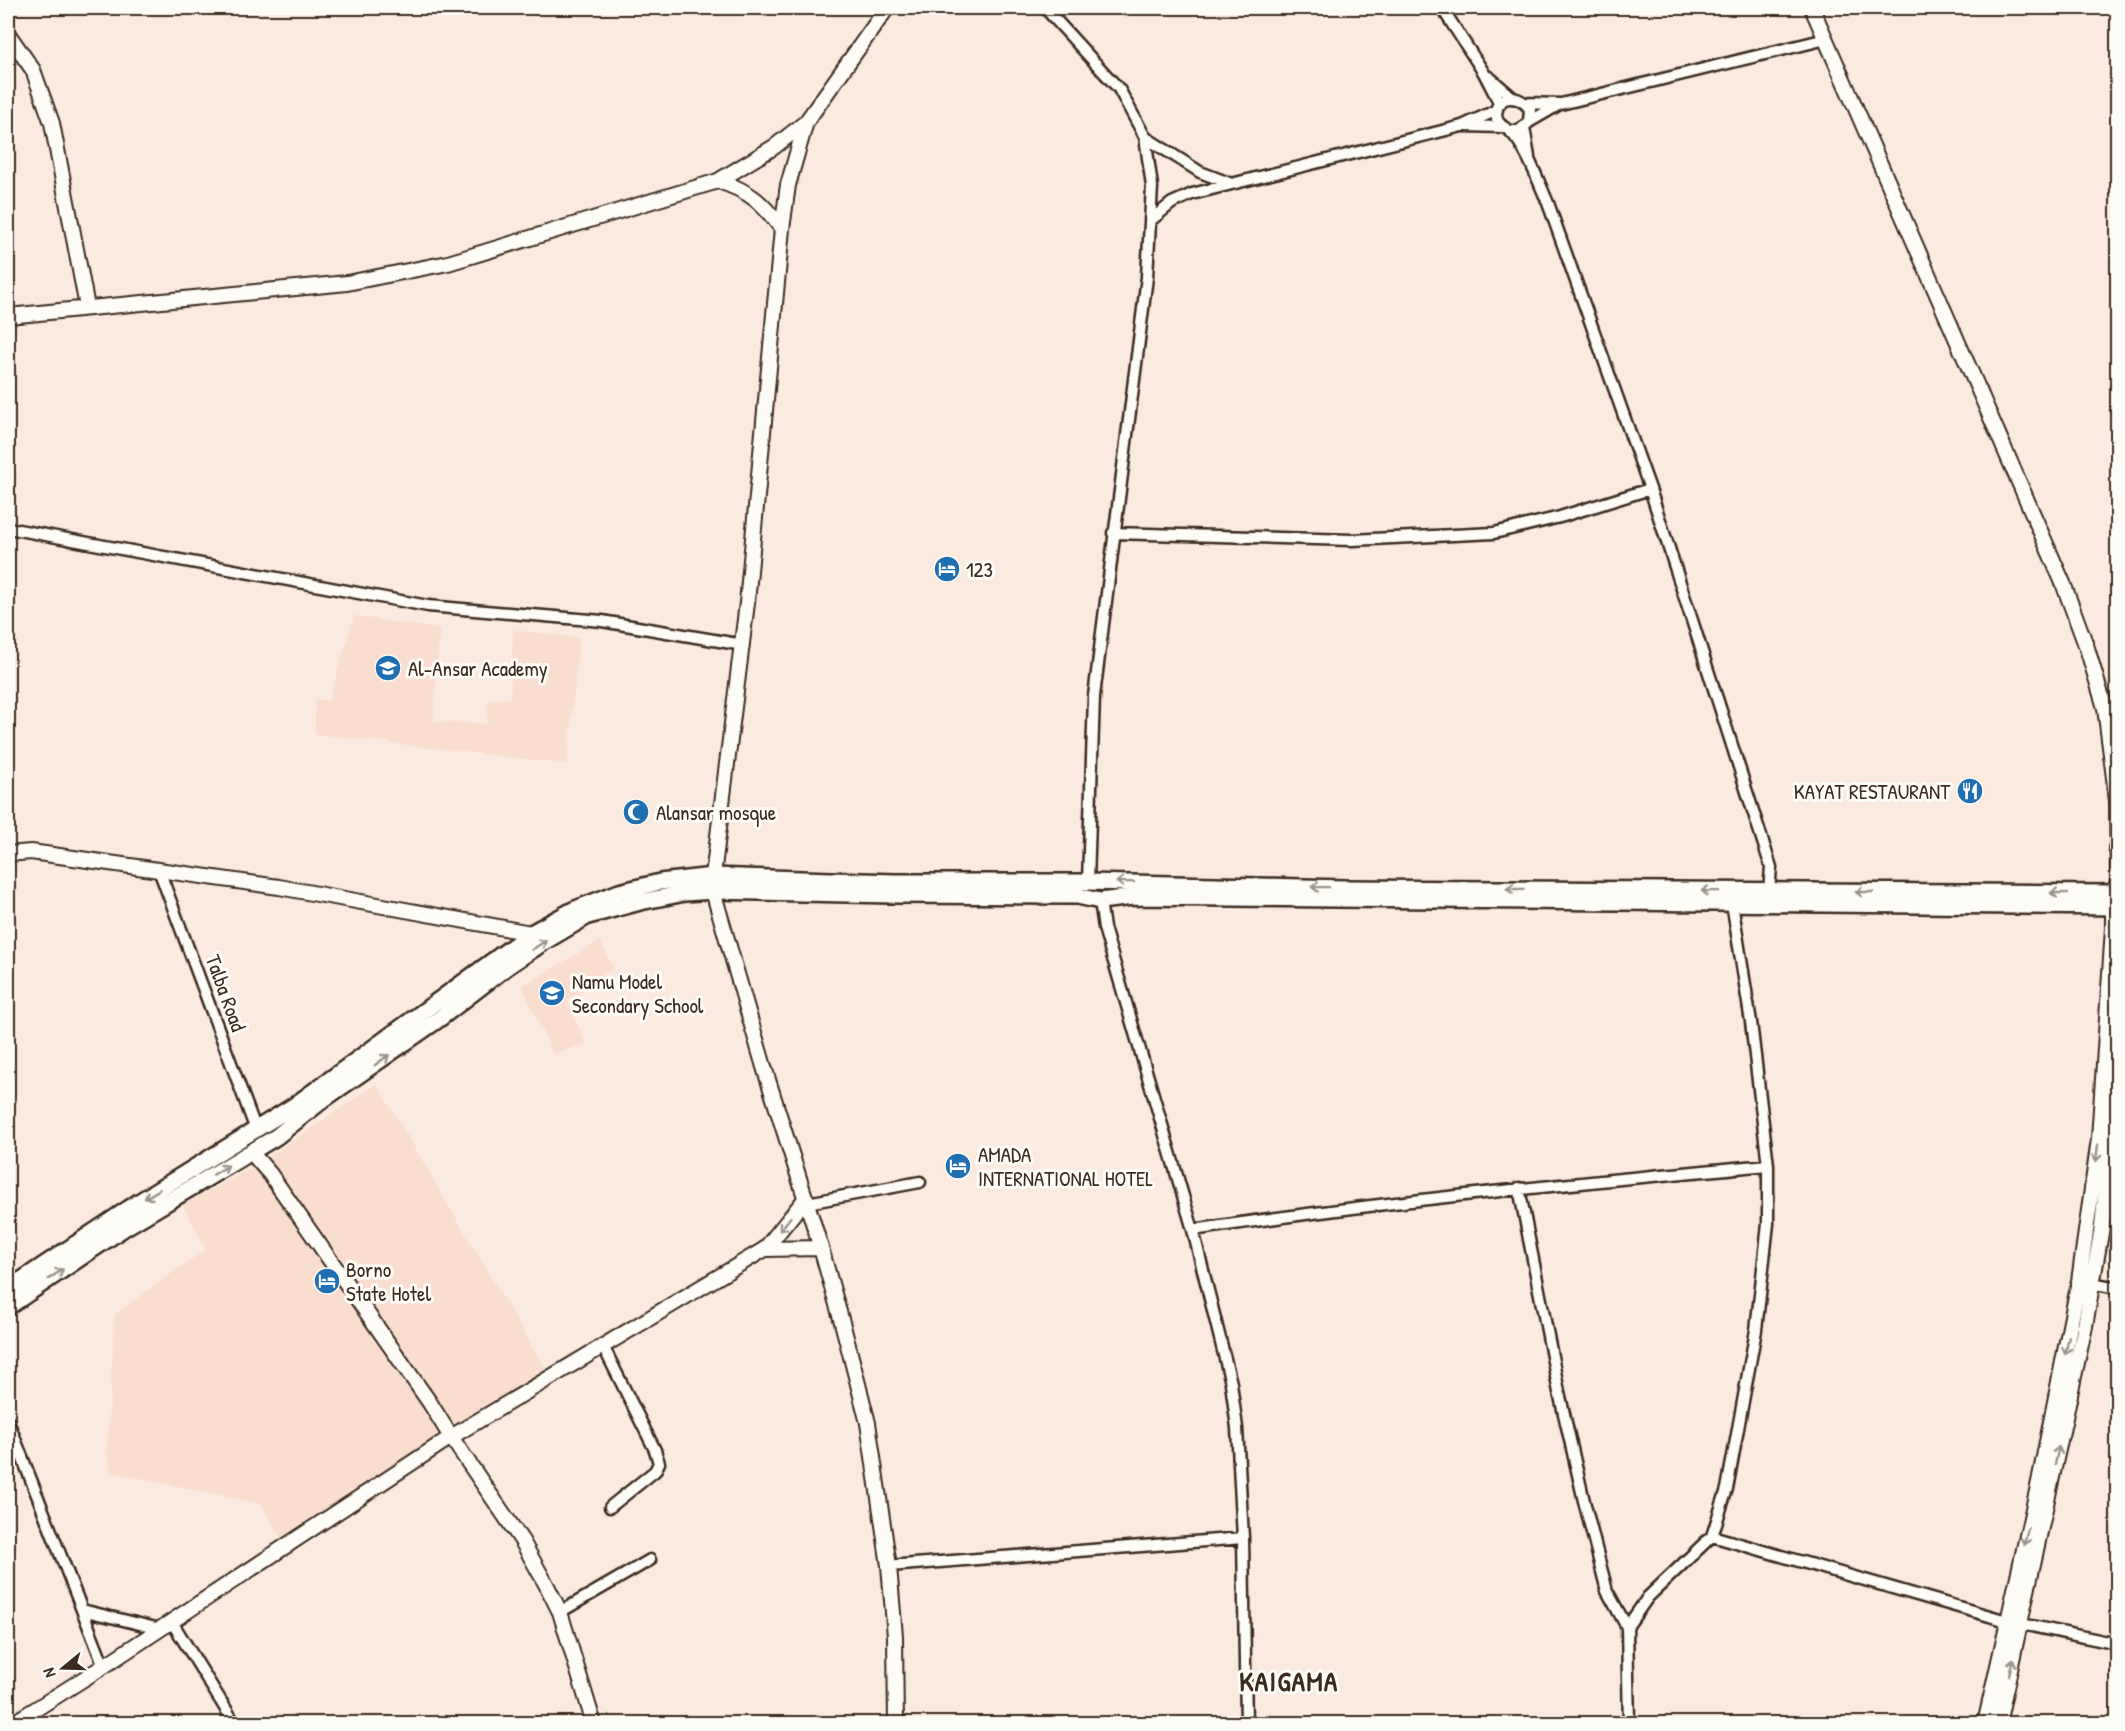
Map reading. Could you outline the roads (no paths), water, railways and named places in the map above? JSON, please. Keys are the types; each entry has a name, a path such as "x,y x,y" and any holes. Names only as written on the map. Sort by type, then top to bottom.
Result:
{"main road":[{"path":"8,1289 137,1203 292,1107 531,933 573,910 619,892 660,882 1077,896 1100,901 1132,897 1732,903 2116,896"},
{"path":"8,1307 124,1228 276,1137 324,1099 544,942 588,916 685,893 713,883 1088,882 1345,888 2116,896"}],"street":[{"path":"8,316 346,283 394,275 448,263 718,181 774,147 806,122 886,8"},
{"path":"1045,8 1119,89 1145,137 1152,186 1152,220 1147,277 1094,696 1088,882"},
{"path":"1442,8 1484,73 1498,107 1497,119 1530,160 1548,203 1650,489 1771,867 1769,892"},
{"path":"1812,8 2062,583 2087,648 2105,708 2113,762 2117,801 2118,870"},
{"path":"8,34 33,70 52,123 87,307"},
{"path":"1525,103 1561,104 1826,39"},
{"path":"1484,73 1512,97 1523,100 1530,109 1526,124 1530,160"},
{"path":"1152,220 1172,203 1192,194 1462,126 1512,97"},
{"path":"1462,126 1519,131 1526,124 1561,104"},
{"path":"806,122 788,185 782,229 743,645 713,883 764,1067 821,1248 868,1423 889,1566 895,1636 896,1724"},
{"path":"1145,137 1200,172 1229,183"},
{"path":"718,181 740,188 765,206 782,229"},
{"path":"1113,533 1352,540 1494,533 1560,517 1650,489"},
{"path":"8,528 420,604 478,612 602,621 743,645"},
{"path":"8,854 31,852 279,887 531,933"},
{"name":"Talba Road","path":"159,870 256,1130"},
{"path":"2086,1282 2099,1139 2116,896"},
{"path":"1100,901 1104,928 1193,1230 1231,1383 1237,1428 1243,1538 1246,1724"},
{"path":"1627,1627 1648,1597 1712,1536 1727,1489 1756,1330 1768,1224 1768,1165 1752,1022 1732,903"},
{"path":"1998,1724 2039,1482 2086,1282 2102,1227 2118,1047"},
{"path":"251,1152 284,1193 430,1402 451,1437 522,1541 560,1612 594,1724"},
{"path":"1193,1230 1301,1214 1520,1188 1768,1165"},
{"path":"12,1724 166,1626 451,1437 765,1249 806,1201 920,1182"},
{"path":"1520,1188 1559,1392 1584,1501 1607,1591 1627,1627 1629,1724"},
{"path":"765,1249 821,1248"},
{"path":"2086,1282 2118,1288"},
{"path":"603,1346 655,1450 659,1463 655,1471 610,1507"},
{"path":"8,1421 104,1666"},
{"path":"1712,1536 2014,1622 2118,1644"},
{"path":"889,1566 1243,1538"},
{"path":"560,1612 650,1560"},
{"path":"82,1610 166,1626 235,1724"},
{"path":"1985,1724 2014,1622"}],"place":[{"name":"123","path":"947,569"},
{"name":"Al-Ansar Academy","path":"388,668"},
{"name":"KAYAT RESTAURANT","path":"1970,791"},
{"name":"Alansar mosque","path":"636,812"},
{"name":"Namu Model Secondary School","path":"552,993"},
{"name":"AMADA INTERNATIONAL HOTEL","path":"958,1166"},
{"name":"Borno State Hotel","path":"327,1281"}],"district":[{"name":"KAIGAMA","path":"1289,1681"}]}
